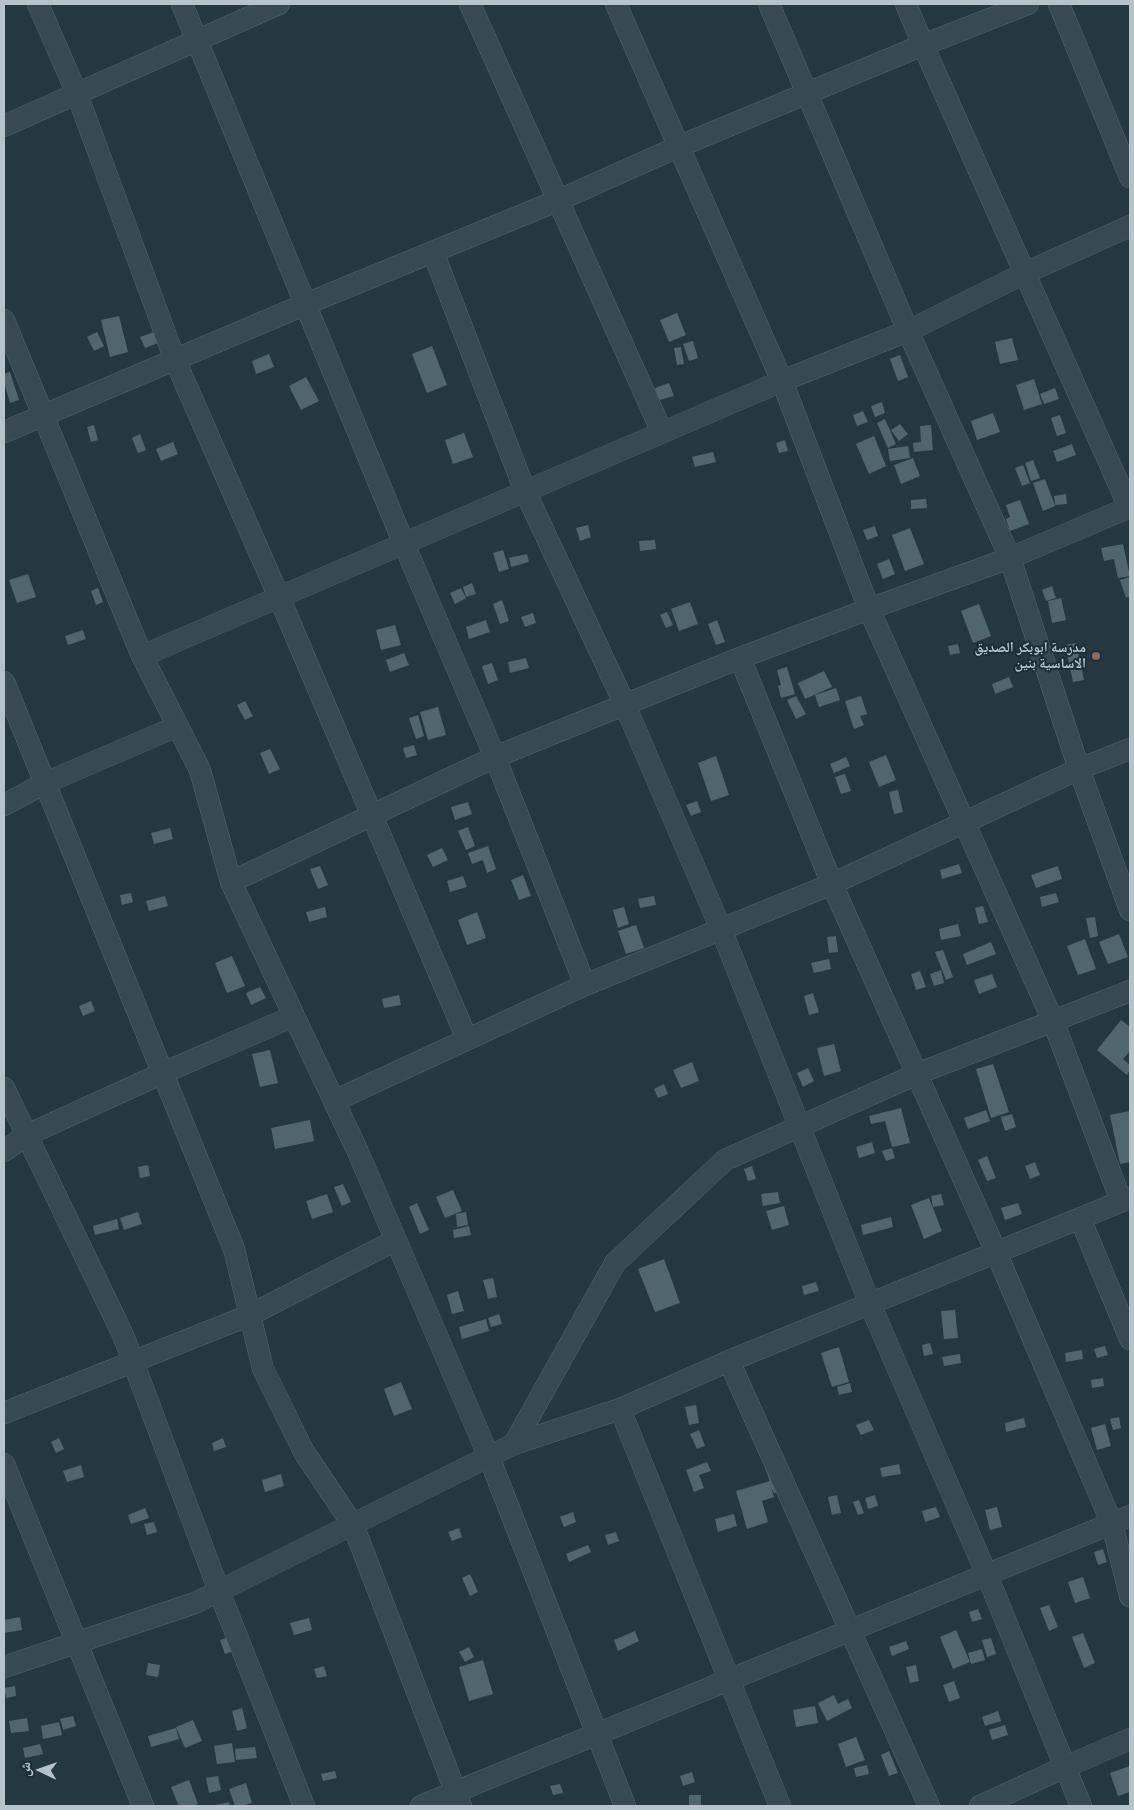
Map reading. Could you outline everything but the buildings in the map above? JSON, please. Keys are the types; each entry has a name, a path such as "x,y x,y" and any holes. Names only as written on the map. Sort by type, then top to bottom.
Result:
{"street":[{"path":"38,4 77,94 175,360 279,597 467,1039"},
{"path":"182,4 404,544 495,757 585,985"},
{"path":"4,126 279,4"},
{"path":"470,4 662,432"},
{"path":"4,1667 195,1603 514,1444 620,1409 729,1362 1126,1200 1053,1021 869,609 782,381 616,4"},
{"path":"769,4 908,331 1010,558 1079,769 1130,910"},
{"path":"231,882 495,757 740,658 1010,558 1130,507 922,45 906,4"},
{"path":"4,432 306,304 559,200 680,146 922,45 1028,4"},
{"path":"1059,4 1130,177"},
{"path":"142,656 782,381 908,331 1025,273 1130,226"},
{"path":"433,252 525,491 625,705 721,929 870,1304 987,1575 1081,1806"},
{"path":"4,320 142,656 200,770 231,882 334,1101 489,1456 625,1806"},
{"path":"740,658 832,884 996,1252 1121,1520 1130,1596"},
{"path":"4,682 234,1249 263,1369 304,1452 353,1525 458,1799"},
{"path":"4,805 45,783 178,726"},
{"path":"334,1101 585,985 832,884 1079,769 1130,750"},
{"path":"514,1444 615,1263 725,1160 917,1074 1130,991"},
{"path":"4,1151 27,1136 163,1073 294,1016"},
{"path":"4,1088 124,1335 219,1591 304,1806"},
{"path":"1080,1218 1130,1338"},
{"path":"4,1413 250,1315 396,1240"},
{"path":"729,1362 929,1806"},
{"path":"620,1409 780,1806"},
{"path":"4,1464 143,1806"},
{"path":"421,1806 458,1799 597,1734 1121,1520"},
{"path":"980,1806 1065,1766 1130,1739"}],"place":[{"name":"مدرسة ابوبكر الصديق الاساسية بنين","path":"1096,656"}]}
